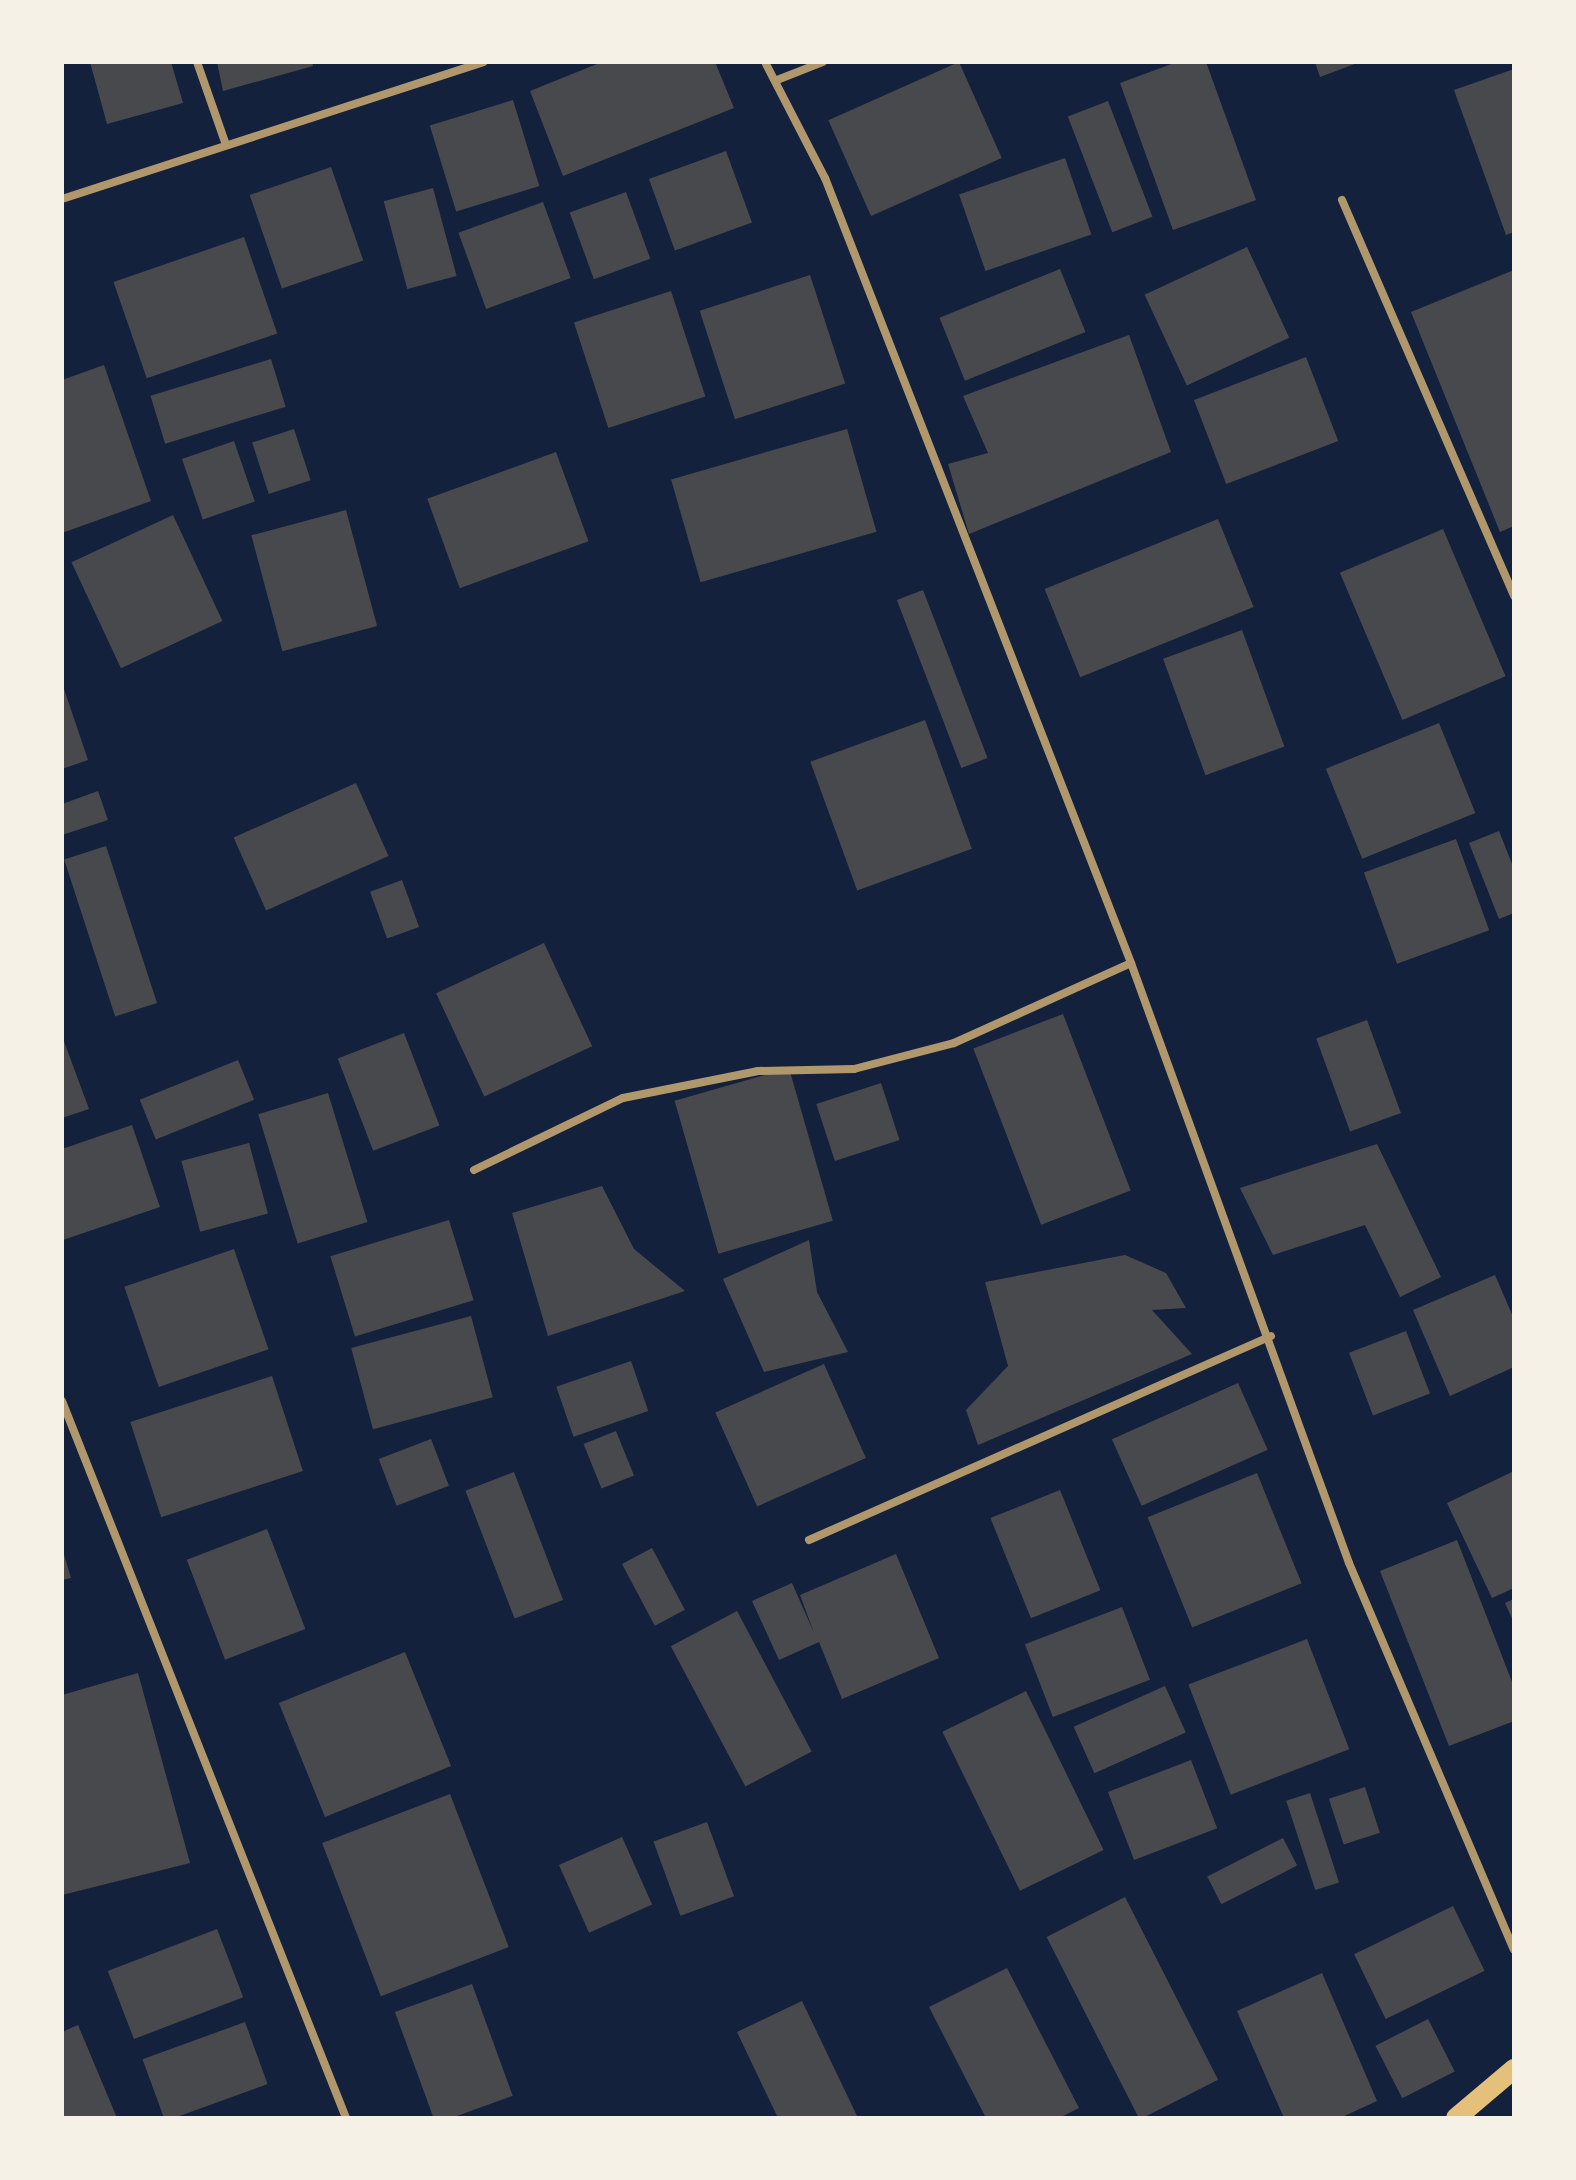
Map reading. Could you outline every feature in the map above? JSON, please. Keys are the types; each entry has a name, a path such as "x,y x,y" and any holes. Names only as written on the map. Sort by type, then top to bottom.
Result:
{"main road":[{"path":"1456,2118 1514,2069"}],"street":[{"path":"197,62 226,145"},
{"path":"63,196 483,62"},
{"path":"765,62 825,178 1131,963 1271,1336 1349,1563 1514,1949"},
{"path":"777,80 823,62"},
{"path":"1342,200 1514,596"},
{"path":"474,1170 623,1098 758,1071 854,1069 940,1047 1131,963"},
{"path":"809,1540 1271,1336"},
{"path":"62,1401 346,2118"}],"building":[{"path":"90,62 171,62 183,103 107,124"},
{"path":"217,62 312,62 313,66 223,91"},
{"path":"602,62 715,62 734,108 563,176 530,91"},
{"path":"959,62 1002,158 871,216 828,120"},
{"path":"1177,62 1206,62 1256,200 1173,230 1120,83"},
{"path":"1315,62 1360,62 1320,77"},
{"path":"1514,69 1514,232 1506,235 1454,90"},
{"path":"513,100 539,186 456,212 430,125"},
{"path":"1108,101 1152,217 1112,232 1068,116"},
{"path":"726,151 752,222 675,250 649,179"},
{"path":"1065,158 1091,235 985,271 959,194"},
{"path":"331,167 363,261 282,289 250,195"},
{"path":"433,188 457,276 407,289 384,201"},
{"path":"626,192 650,259 594,279 570,213"},
{"path":"543,202 571,278 486,309 458,233"},
{"path":"244,237 277,333 147,378 114,282"},
{"path":"1247,247 1289,338 1187,385 1145,295"},
{"path":"1060,269 1085,332 965,381 939,318"},
{"path":"1514,270 1514,526 1500,532 1411,312"},
{"path":"810,275 845,383 735,419 700,311"},
{"path":"671,291 705,397 608,428 574,323"},
{"path":"1129,335 1171,452 969,534 948,464 988,453 963,396"},
{"path":"1306,357 1338,441 1226,484 1194,400"},
{"path":"271,359 286,407 165,444 151,396"},
{"path":"104,365 151,501 62,533 62,380"},
{"path":"294,429 311,480 269,494 252,443"},
{"path":"847,429 876,532 701,582 671,479"},
{"path":"234,441 255,502 203,519 182,459"},
{"path":"556,452 588,541 460,588 427,499"},
{"path":"346,510 377,626 282,651 251,535"},
{"path":"173,515 222,621 121,668 71,562"},
{"path":"1218,519 1254,607 1080,677 1045,589"},
{"path":"1443,529 1506,676 1402,720 1340,573"},
{"path":"923,590 988,758 961,768 897,600"},
{"path":"1242,630 1284,747 1205,775 1163,659"},
{"path":"62,683 88,760 62,769"},
{"path":"925,720 972,849 857,890 810,762"},
{"path":"1439,723 1475,813 1362,859 1326,769"},
{"path":"356,783 389,856 266,911 234,838"},
{"path":"98,791 108,820 62,835 62,804"},
{"path":"1499,831 1514,869 1514,913 1499,919 1469,843"},
{"path":"1456,839 1489,930 1397,964 1364,873"},
{"path":"106,846 157,1003 115,1017 64,860"},
{"path":"402,880 419,927 387,939 370,892"},
{"path":"544,943 592,1046 484,1097 436,993"},
{"path":"1063,1014 1131,1190 1041,1225 973,1048"},
{"path":"1367,1020 1401,1113 1350,1131 1316,1038"},
{"path":"404,1033 439,1125 373,1151 338,1058"},
{"path":"62,1036 89,1109 62,1118"},
{"path":"238,1060 254,1100 156,1140 140,1100"},
{"path":"789,1068 833,1221 718,1254 675,1101"},
{"path":"881,1083 900,1140 835,1161 816,1104"},
{"path":"328,1093 367,1222 298,1243 258,1114"},
{"path":"132,1125 160,1207 63,1240 62,1149"},
{"path":"249,1143 268,1214 200,1232 181,1161"},
{"path":"1377,1144 1441,1277 1400,1297 1365,1225 1273,1255 1240,1188"},
{"path":"602,1186 634,1249 685,1291 548,1336 512,1213"},
{"path":"449,1220 474,1300 355,1337 330,1256"},
{"path":"809,1240 817,1292 848,1352 764,1372 723,1279"},
{"path":"234,1249 269,1349 159,1387 124,1287"},
{"path":"1125,1255 1166,1273 1186,1308 1152,1310 1192,1354 978,1445 966,1410 1008,1366 985,1282"},
{"path":"1495,1275 1514,1319 1514,1367 1450,1396 1413,1310"},
{"path":"471,1316 493,1397 373,1429 351,1348"},
{"path":"1406,1331 1430,1394 1373,1415 1349,1353"},
{"path":"631,1361 648,1411 574,1437 556,1387"},
{"path":"824,1364 866,1458 757,1506 715,1412"},
{"path":"272,1376 303,1471 161,1517 130,1422"},
{"path":"1238,1383 1268,1450 1142,1506 1112,1439"},
{"path":"616,1431 634,1476 602,1489 584,1444"},
{"path":"431,1439 449,1486 397,1506 379,1459"},
{"path":"1514,1471 1514,1588 1492,1598 1447,1503"},
{"path":"514,1472 563,1600 515,1619 465,1491"},
{"path":"1257,1473 1302,1583 1192,1628 1148,1517"},
{"path":"1060,1490 1100,1590 1031,1618 990,1518"},
{"path":"267,1529 305,1629 225,1660 187,1560"},
{"path":"1457,1540 1514,1687 1514,1721 1449,1746 1380,1571"},
{"path":"652,1548 685,1610 655,1626 622,1564"},
{"path":"62,1552 71,1578 62,1580"},
{"path":"896,1554 939,1658 842,1699 819,1642 779,1660 752,1601 792,1583 814,1633 800,1595"},
{"path":"1514,1599 1514,1623 1505,1603"},
{"path":"1122,1607 1150,1680 1053,1717 1025,1644"},
{"path":"737,1611 812,1751 745,1787 671,1646"},
{"path":"1307,1639 1349,1749 1231,1795 1188,1685"},
{"path":"405,1652 451,1766 325,1817 279,1703"},
{"path":"138,1673 190,1863 62,1895 62,1695"},
{"path":"1165,1686 1186,1733 1094,1773 1074,1727"},
{"path":"1026,1691 1104,1850 1020,1891 942,1732"},
{"path":"1191,1760 1217,1828 1134,1860 1108,1792"},
{"path":"1365,1787 1380,1833 1344,1844 1329,1799"},
{"path":"1310,1793 1339,1882 1315,1890 1286,1801"},
{"path":"450,1794 509,1947 381,1996 322,1843"},
{"path":"707,1822 734,1896 680,1916 653,1841"},
{"path":"622,1837 652,1905 589,1933 559,1865"},
{"path":"1283,1838 1297,1866 1221,1904 1207,1877"},
{"path":"1125,1897 1218,2080 1139,2118 1047,1937"},
{"path":"1453,1906 1485,1971 1386,2019 1354,1954"},
{"path":"217,1929 243,1997 134,2039 108,1971"},
{"path":"1007,1968 1079,2108 1059,2118 986,2118 929,2007"},
{"path":"1322,1973 1377,2101 1340,2118 1284,2118 1237,2011"},
{"path":"472,1984 513,2096 452,2118 434,2118 395,2012"},
{"path":"802,2001 858,2118 778,2118 737,2032"},
{"path":"1428,2019 1455,2072 1402,2098 1375,2046"},
{"path":"245,2022 268,2084 174,2118 164,2118 143,2059"},
{"path":"78,2025 117,2118 62,2118 62,2032"}]}
